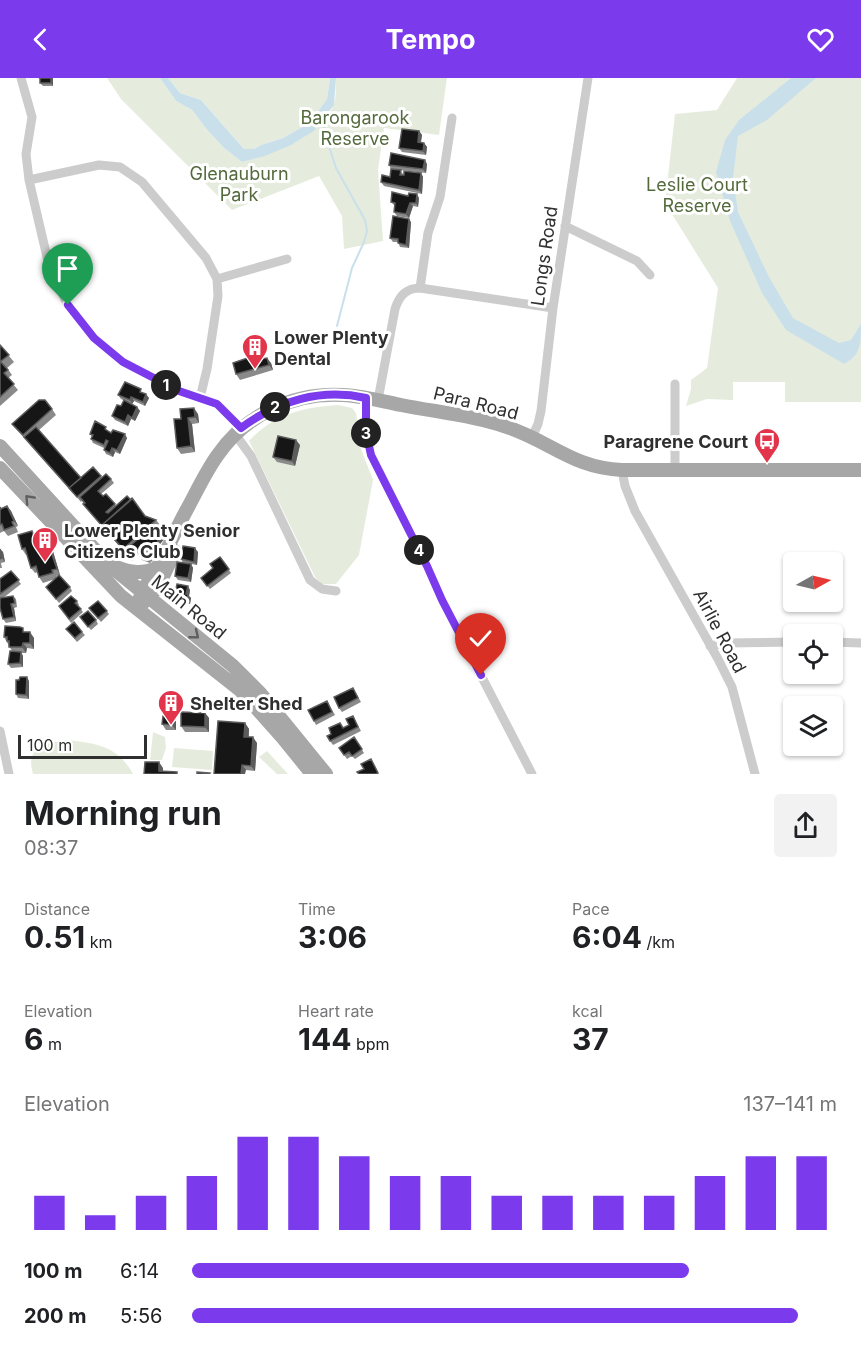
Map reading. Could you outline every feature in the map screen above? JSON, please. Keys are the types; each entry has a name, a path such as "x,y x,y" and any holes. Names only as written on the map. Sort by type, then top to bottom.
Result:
{"main road":[{"name":"Para Road","path":"136,608 145,595 213,462 238,431 269,410 301,398 331,394 372,399 483,420 532,437 577,462 618,470 861,470"},
{"name":"Main Road","path":"0,446 108,564 233,666 254,686 326,774"},
{"name":"Main Road","path":"0,468 101,576 136,608 240,690 312,774"},
{"name":"Para Road","path":"145,595 158,587 169,567 193,498"},
{"path":"108,564 134,573 158,568"}],"street":[{"path":"21,78 32,117 26,154 30,180 50,267 64,298 94,338 131,367 179,391 217,404 238,431 252,456 310,580 322,589 336,591"},
{"name":"Longs Road","path":"532,437 541,411 553,308 588,78"},
{"path":"420,288 428,233 440,197 448,121"},
{"path":"30,180 99,165 112,165 126,170 138,178 206,258 217,279 217,305 200,398"},
{"path":"565,226 637,261 650,275"},
{"path":"217,279 287,259"},
{"path":"532,774 442,600 371,455 366,432 372,399 397,303 407,291 420,288 553,308"},
{"path":"675,384 675,470"},
{"name":"Airlie Road","path":"618,470 635,511 732,687 755,774"},
{"path":"710,646 724,643 783,642"},
{"path":"843,642 861,643"},
{"path":"0,731 9,774"}],"green space":[{"path":"107,78 160,78 176,101 192,110 224,148 242,162 294,143 317,127 334,103 336,78 447,78 439,135 384,128 378,170 383,241 344,249 342,216 319,176 232,210 121,99"},
{"path":"168,78 330,78 327,99 309,123 283,138 254,149 244,149 201,100 180,93"},
{"name":"Leslie Court Reserve","path":"737,78 861,78 861,402 785,402 785,382 733,382 733,400 707,399 686,406 691,380 707,368 718,288 665,203 675,114 717,110"},
{"path":"338,405 352,408 356,413 361,449 373,480 359,555 336,584 322,584 315,577 249,441 268,425 289,414"},
{"path":"153,732 165,737 166,748 162,760 150,760"},
{"path":"66,740 96,745 113,752 120,757 133,774 33,774 31,765 34,752 44,745"},
{"path":"174,748 213,751 212,770 172,767"},
{"path":"267,751 288,774 277,774 259,757"}],"water":[{"path":"160,78 168,78 180,93 201,100 244,149 254,149 283,138 309,123 327,99 330,78 336,78 334,105 314,131 291,145 265,156 242,162 224,148 192,110 176,101"},
{"path":"791,78 816,78 767,120 738,136 733,178 738,212 769,277 793,318 839,343 851,340 861,324 857,353 844,364 786,330 762,293 730,221 716,172 725,140 739,120"}],"building":[{"path":"40,78 51,78 51,83 40,83"},
{"path":"402,129 419,131 418,142 424,143 423,151 399,148"},
{"path":"391,153 425,160 423,169 389,165"},
{"path":"391,169 401,170 400,175 404,175 404,171 421,173 419,190 381,182 382,175 390,177"},
{"path":"392,192 408,196 409,193 417,194 416,203 410,203 406,214 394,212 395,203 391,202"},
{"path":"393,216 409,219 406,245 398,243 398,239 390,238"},
{"path":"0,345 9,355 1,361 0,360"},
{"path":"259,354 261,359 267,358 269,365 236,374 233,363"},
{"path":"0,361 8,370 4,373 14,384 0,397"},
{"path":"125,382 141,389 140,392 146,394 143,402 118,395"},
{"path":"39,400 45,400 52,409 23,435 12,424"},
{"path":"124,400 137,407 132,418 128,415 125,422 112,416 117,405 121,406"},
{"path":"194,408 195,417 188,418 191,446 177,448 174,419 181,419 180,409"},
{"path":"95,421 111,433 113,430 125,434 117,450 112,448 110,453 104,450 108,441 106,440 104,445 91,439 93,435 90,434"},
{"path":"36,427 81,478 69,488 24,437"},
{"path":"278,436 296,440 292,461 273,457"},
{"path":"93,467 101,476 77,497 69,488"},
{"path":"106,474 111,479 98,491 103,496 106,494 115,504 106,512 108,513 127,496 131,500 102,525 103,527 83,504 85,503 80,497"},
{"path":"132,498 145,516 156,520 123,549 102,525"},
{"path":"7,506 14,526 4,530 2,524 0,525 0,507 1,509"},
{"name":"Lower Plenty Senior Citizens Club","path":"32,531 36,544 39,546 48,543 57,569 52,570 53,573 39,577 36,566 31,568 18,535"},
{"path":"159,531 162,535 156,549 152,550 153,554 147,559 140,556 138,549 129,557 124,551 146,532 151,537"},
{"path":"183,546 195,548 194,562 181,559"},
{"path":"220,557 229,569 207,586 201,578 213,568 210,564"},
{"path":"177,562 191,564 188,578 175,576"},
{"path":"11,571 19,580 0,594 0,579"},
{"path":"59,575 70,587 56,599 46,587"},
{"path":"177,584 188,586 187,600 174,598"},
{"path":"13,596 15,603 11,604 14,617 3,619 0,598"},
{"path":"71,596 81,609 69,619 59,606"},
{"path":"98,601 107,611 98,618 89,608"},
{"path":"88,611 96,620 88,627 80,617"},
{"path":"74,622 82,632 75,638 66,629"},
{"path":"5,626 20,627 23,628 23,632 30,632 30,643 23,643 22,647 9,647 7,637 4,637"},
{"path":"10,651 21,652 20,663 8,664"},
{"path":"20,677 27,677 26,695 16,694 16,680"},
{"path":"353,688 358,698 339,708 334,697"},
{"path":"327,701 332,712 314,721 308,710"},
{"path":"181,712 205,713 205,727 181,726"},
{"path":"163,716 172,716 172,725 162,724"},
{"path":"353,716 358,727 330,741 327,736 331,734 329,728 340,723 343,728 349,725 346,719"},
{"path":"218,721 245,723 244,737 253,737 251,766 242,765 241,774 214,774"},
{"path":"354,737 362,749 352,756 349,752 344,755 339,748"},
{"path":"371,759 378,773 359,774 357,772 364,769 361,764"},
{"path":"145,762 159,762 159,771 177,772 177,774 144,774"}],"waterway":[{"path":"323,119 336,168 365,220 367,231 352,268 337,326"}],"place":[{"name":"Lower Plenty Dental","path":"255,370"},
{"name":"Paragrene Court","path":"767,464"},
{"name":"Lower Plenty Senior Citizens Club","path":"45,563"},
{"name":"Shelter Shed","path":"171,726"}],"route":[{"path":"68,305 94,338 123,362 179,391 217,404 241,428 269,410 301,398 331,394 366,398 365,421 371,455 481,675"}],"park label":[{"name":"Barongarook Reserve","path":"355,127"},
{"name":"Glenauburn Park","path":"239,184"}]}
